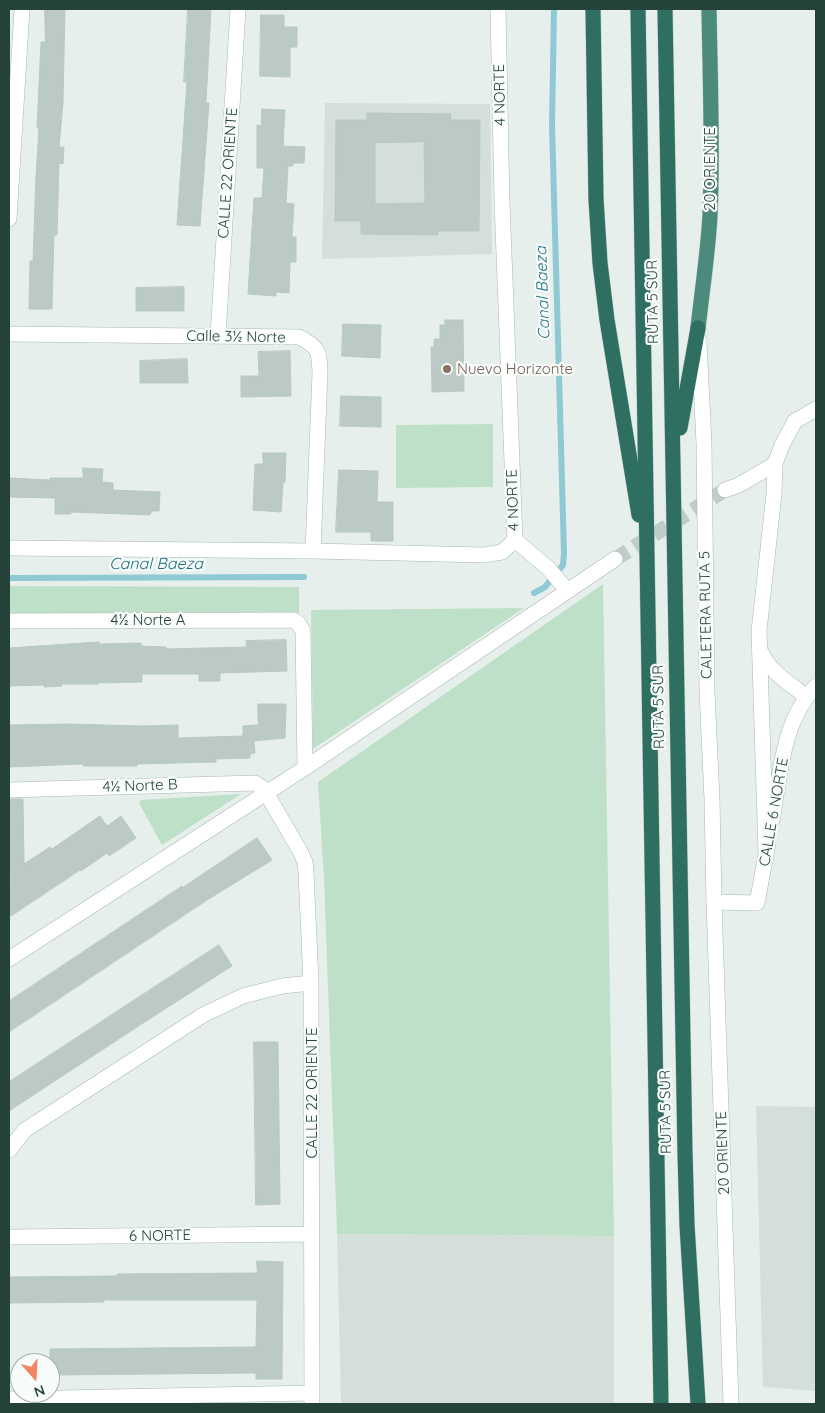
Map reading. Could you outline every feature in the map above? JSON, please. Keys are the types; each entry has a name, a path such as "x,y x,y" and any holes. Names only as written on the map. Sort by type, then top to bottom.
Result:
{"highway":[{"path":"593,9 596,199 600,263 607,320 631,463 648,581"},
{"name":"RUTA 5 SUR","path":"638,9 661,1404"},
{"name":"RUTA 5 SUR","path":"665,9 684,1144 698,1404"},
{"name":"20 ORIENTE","path":"698,328 710,215 709,9"},
{"path":"673,484 681,415 698,328"}],"street":[{"path":"9,219 22,9"},
{"name":"CALLE 22 ORIENTE","path":"218,336 238,9"},
{"name":"4 NORTE","path":"9,548 313,550 484,555 502,552 515,540 502,202 498,9"},
{"name":"CALETERA RUTA 5","path":"698,328 704,444 707,692 714,902"},
{"name":"Calle 3½ Norte","path":"9,334 300,337 313,344 319,357 320,372 313,550"},
{"path":"766,853 759,631 776,464 782,445 795,421 816,409"},
{"path":"725,490 776,464"},
{"path":"515,540 548,568 563,586"},
{"path":"9,959 305,768 563,586 615,559"},
{"name":"4½ Norte A","path":"9,621 294,620 298,622 303,630 305,768"},
{"path":"759,648 765,661 772,669 812,692"},
{"name":"CALLE 6 NORTE","path":"714,902 758,903 790,729 800,708 812,692"},
{"name":"4½ Norte B","path":"9,790 255,783 266,793"},
{"name":"CALLE 22 ORIENTE","path":"266,793 305,862 311,983 312,1399"},
{"name":"20 ORIENTE","path":"714,902 731,1404"},
{"path":"9,1150 25,1130 203,1015 243,996 282,986 311,983"},
{"name":"6 NORTE","path":"9,1238 312,1234"},
{"path":"9,1399 312,1399"}],"shaded area":[{"path":"325,103 490,104 492,254 322,259"},
{"path":"756,1106 816,1107 816,1391 763,1387"},
{"path":"337,1234 614,1236 614,1404 341,1404"}],"green space":[{"path":"493,424 493,487 396,488 396,425"},
{"path":"603,584 614,1236 337,1234 324,878 318,782"},
{"path":"9,586 299,587 299,613 9,614"},
{"path":"524,608 313,749 311,610"},
{"path":"241,794 162,845 139,803 141,800"}],"building":[{"path":"45,9 65,9 63,103 59,147 64,147 63,164 59,163 57,235 54,235 52,309 29,309 30,261 33,261 39,128 37,128 41,42 45,42"},
{"path":"188,9 211,9 206,103 209,103 200,226 177,225 187,82 184,82"},
{"path":"261,15 284,15 284,27 297,27 297,47 290,47 290,77 260,76"},
{"path":"262,109 285,110 283,146 305,147 304,163 293,163 293,166 288,166 286,203 294,204 292,237 296,237 296,262 290,262 289,293 276,292 276,296 248,294 254,198 262,198 264,168 257,168 257,125 261,126"},
{"path":"367,113 451,114 450,120 480,120 479,231 438,231 438,235 361,234 361,221 335,221 336,120 367,120","holes":["424,142 425,203 375,204 375,143"]},
{"path":"184,287 184,311 136,311 136,288"},
{"name":"Nuevo Horizonte","path":"445,320 463,320 464,391 432,392 431,347 434,347 434,339 440,339 440,325 445,325"},
{"path":"343,324 381,325 380,358 342,356"},
{"path":"290,351 291,396 241,397 241,376 259,376 258,352"},
{"path":"187,359 188,383 140,383 140,361"},
{"path":"341,396 381,397 381,427 340,426"},
{"path":"263,453 286,453 281,512 253,510 255,464 263,464"},
{"path":"83,468 103,469 102,482 113,483 113,490 160,492 159,511 152,511 150,515 71,512 71,514 55,514 55,498 9,497 9,478 50,480 50,478 83,478"},
{"path":"339,470 378,471 377,502 393,502 393,541 371,541 371,532 336,532"},
{"path":"286,640 287,671 220,673 220,681 199,681 199,674 142,674 142,682 61,684 62,686 44,687 44,685 9,686 9,648 99,642 99,644 141,643 141,646 166,647 166,649 247,647 246,641"},
{"path":"258,704 286,704 285,738 254,741 255,753 250,754 250,758 216,759 216,762 137,764 137,766 83,766 83,764 9,767 9,725 178,725 178,738 243,736 243,726 258,725"},
{"path":"9,799 23,799 24,864 50,847 52,849 100,816 107,826 121,816 136,838 109,856 107,853 11,916"},
{"path":"257,838 272,860 207,900 9,1032 9,1001"},
{"path":"219,945 232,966 9,1111 9,1082"},
{"path":"254,1042 278,1042 280,1204 256,1205"},
{"path":"257,1261 283,1262 282,1379 256,1379 256,1373 60,1375 60,1353 50,1353 50,1349 256,1347 257,1300 104,1300 104,1302 9,1303 9,1277 257,1273"}],"waterway":[{"name":"Canal Baeza","path":"534,593 545,587 563,565 564,554 552,125 554,9"},
{"name":"Canal Baeza","path":"9,578 304,577"}],"tunnel":[{"path":"615,559 725,490"}],"place":[{"name":"Nuevo Horizonte","path":"447,369"}]}
